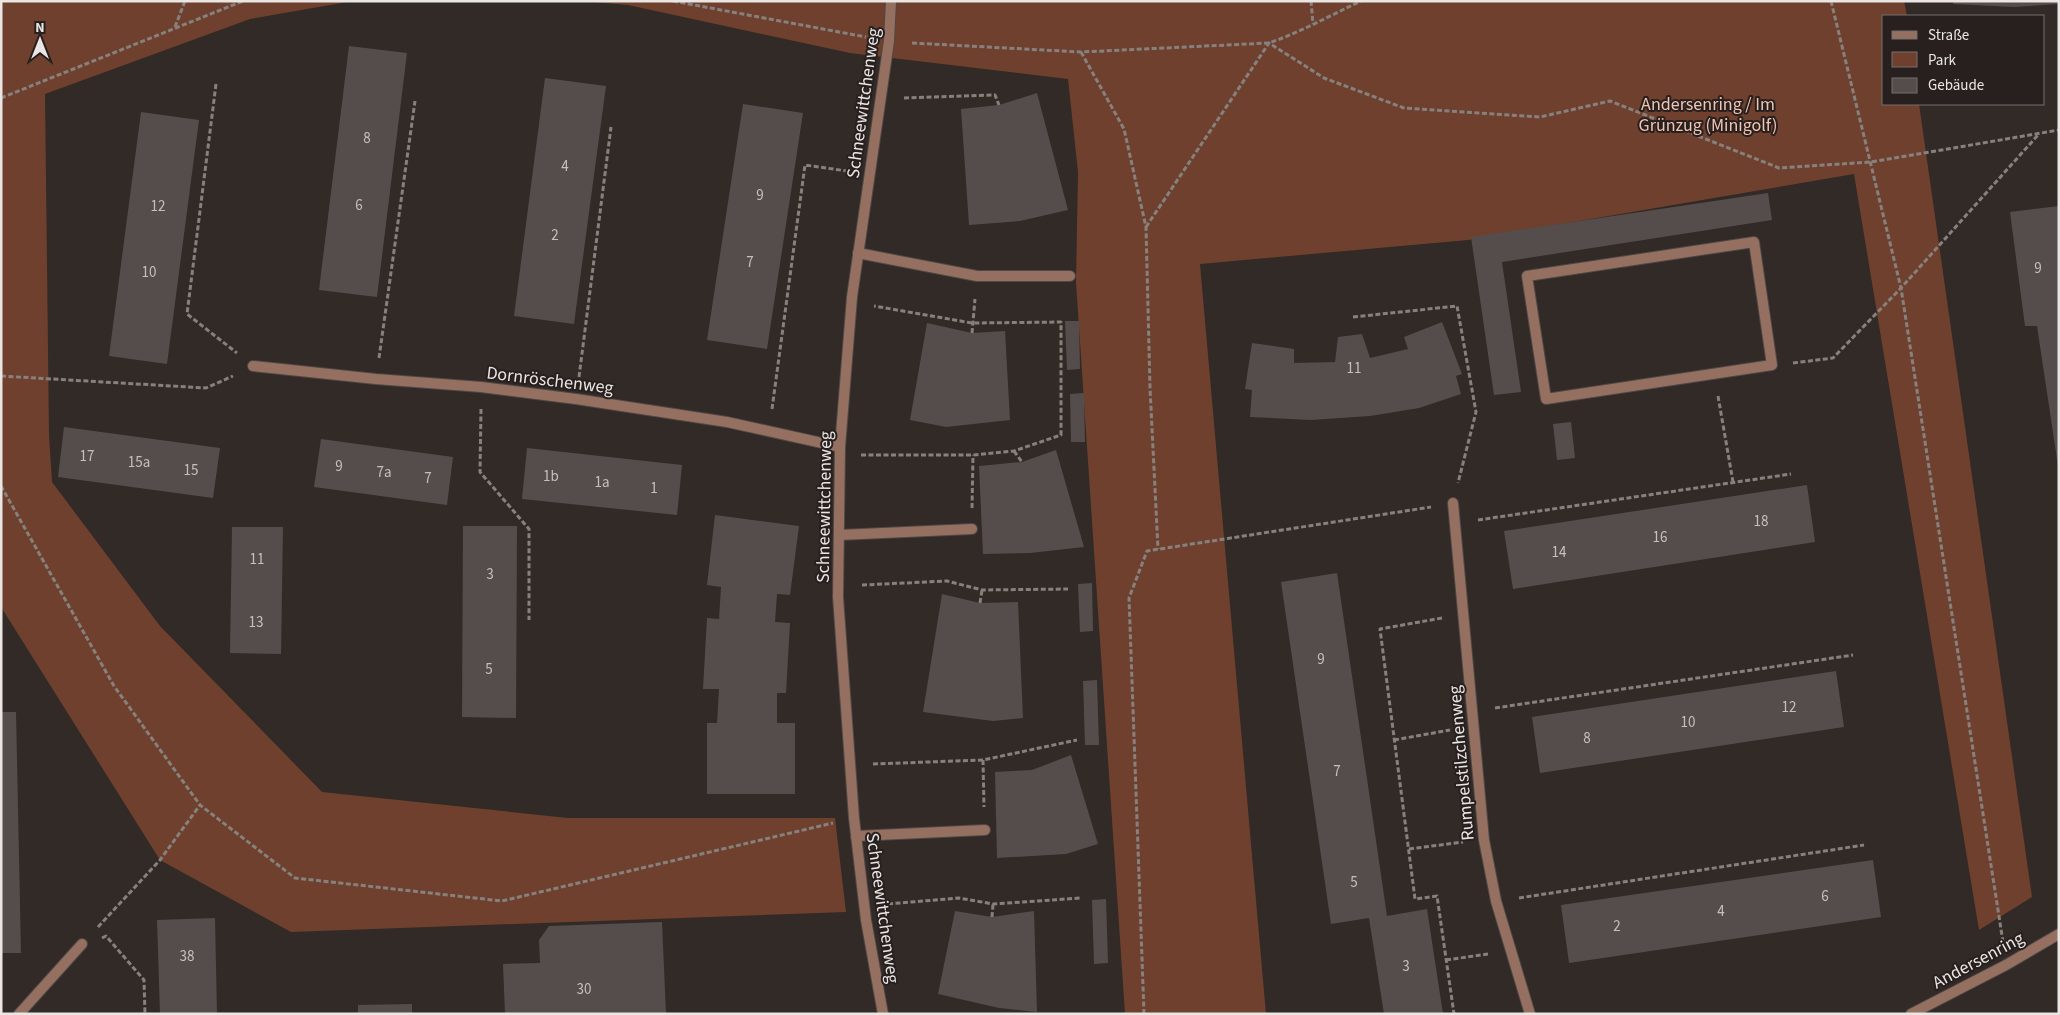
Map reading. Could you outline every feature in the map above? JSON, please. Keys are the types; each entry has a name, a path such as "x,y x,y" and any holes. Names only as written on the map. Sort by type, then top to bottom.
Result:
{"street":[{"name":"Schneewittchenweg","path":"883,1014 864,905 854,818 838,586 840,451 852,302 889,41 891,1"},
{"path":"1754,242 1772,365 1546,399 1527,276 1754,242"},
{"path":"858,254 978,276 1070,276"},
{"name":"Dornröschenweg","path":"253,366 376,379 481,387 576,399 727,422 840,451"},
{"name":"Rumpelstilzchenweg","path":"1453,503 1484,840 1496,901 1530,1014"},
{"path":"839,535 972,528"},
{"path":"856,836 985,830"},
{"name":"Andersenring","path":"1911,1014 2006,965 2059,934"},
{"path":"19,1014 82,944"}],"path":[{"path":"174,28 185,1"},
{"path":"1,98 243,1"},
{"path":"673,1 889,41 1081,52 1269,43 1295,34 1361,1"},
{"path":"1311,1 1313,24"},
{"path":"1831,1 1901,288 2006,965"},
{"path":"1269,43 1324,78 1404,108 1540,117 1610,101 1779,168 1870,162 2059,130"},
{"path":"1146,227 1269,43"},
{"path":"1081,52 1124,129 1146,227 1150,388 1158,549"},
{"path":"1,376 206,388 253,366 187,314 216,84"},
{"path":"881,99 995,95 999,105"},
{"path":"376,379 415,101"},
{"path":"576,399 610,127"},
{"path":"1772,365 1833,358 1901,288 2039,133"},
{"path":"768,432 805,165 870,174"},
{"path":"972,333 978,276"},
{"path":"840,451 973,455 1014,451 1061,435 1061,322 972,323 852,302"},
{"path":"1144,1014 1129,598 1146,551 1453,503 1476,412 1457,306 1353,317"},
{"path":"1714,374 1733,482"},
{"path":"481,387 480,472 529,529 529,620"},
{"path":"1014,451 1022,462"},
{"path":"972,528 973,455"},
{"path":"1455,523 1791,474"},
{"path":"1,486 114,686 200,805 295,878 502,901 854,818"},
{"path":"838,586 947,581 982,590 1068,589"},
{"path":"980,603 982,590"},
{"path":"1454,1014 1437,896 1415,899 1380,629 1463,615"},
{"path":"1472,711 1853,655"},
{"path":"1394,740 1474,725"},
{"path":"850,765 983,760 1077,740"},
{"path":"983,760 985,830"},
{"path":"82,944 160,860 200,805"},
{"path":"1409,849 1484,840"},
{"path":"1496,901 1864,845"},
{"path":"864,905 959,898 993,904 1081,898"},
{"path":"992,917 993,904"},
{"path":"82,944 106,936 144,980 144,1014"},
{"path":"1446,960 1510,951"}],"green space":[{"path":"1,1 353,1 250,19 45,94 49,435 52,482 160,626 322,792 568,818 835,818 846,912 291,932 160,860 1,607"},
{"name":"Andersenring / Im Grünzug (Minigolf)","path":"582,1 1904,1 1907,15 1882,15 1882,105 1919,105 2032,897 1979,930 1854,174 1468,240 1200,264 1266,1014 1125,1014 1076,282 1078,172 1068,79 850,53 628,5"}],"building":[{"path":"1954,1 2059,1 2059,4 2014,7 1953,4"},
{"path":"349,46 407,53 377,297 319,290"},
{"path":"545,78 606,86 574,324 514,316"},
{"path":"1037,93 1068,210 1020,221 969,225 961,109 999,105"},
{"path":"743,104 803,113 767,349 707,340"},
{"path":"141,112 199,120 167,364 109,356"},
{"path":"1768,193 1772,220 1502,262 1521,392 1494,395 1471,237"},
{"path":"2059,206 2058,466 2037,326 2025,326 2010,212"},
{"path":"1065,321 1079,321 1080,369 1067,370"},
{"path":"1442,322 1462,374 1456,376 1461,394 1419,408 1370,416 1311,420 1250,417 1252,390 1245,389 1252,343 1294,349 1294,363 1335,362 1338,337 1362,334 1370,358 1408,349 1404,337"},
{"path":"927,323 972,333 1005,331 1010,420 946,427 910,420"},
{"path":"1084,393 1085,442 1071,442 1070,394"},
{"path":"1571,422 1575,458 1557,460 1553,424"},
{"path":"64,427 220,448 213,498 58,477"},
{"path":"321,439 453,457 447,505 314,487"},
{"path":"527,448 682,465 677,515 522,499"},
{"path":"1056,450 1084,547 1030,553 983,554 979,466 1022,462"},
{"path":"1807,485 1815,542 1513,589 1504,531"},
{"path":"715,515 799,526 790,595 777,594 775,622 790,623 786,693 777,693 777,723 795,723 795,794 707,794 707,723 717,723 719,689 703,689 707,618 719,619 721,587 707,585"},
{"path":"463,526 517,526 516,718 462,717"},
{"path":"232,527 283,527 281,654 230,653"},
{"path":"1337,573 1387,916 1427,909 1443,1014 1384,1014 1369,918 1331,924 1281,582"},
{"path":"1092,583 1093,631 1080,632 1078,584"},
{"path":"942,594 980,603 1018,602 1023,718 993,721 923,712"},
{"path":"1836,671 1844,727 1540,773 1532,717"},
{"path":"1097,680 1099,745 1085,745 1083,681"},
{"path":"1,712 16,712 21,953 1,953"},
{"path":"1071,755 1098,844 1066,854 997,858 995,772 1032,770"},
{"path":"1873,860 1881,917 1569,963 1561,905"},
{"path":"1106,899 1108,963 1094,964 1092,900"},
{"path":"955,911 992,917 1034,911 1037,1012 999,1008 938,994"},
{"path":"215,918 217,1014 160,1014 157,920"},
{"path":"662,922 666,1014 505,1014 503,964 540,963 539,940 549,926"},
{"path":"412,1004 412,1014 358,1014 358,1005"}]}
